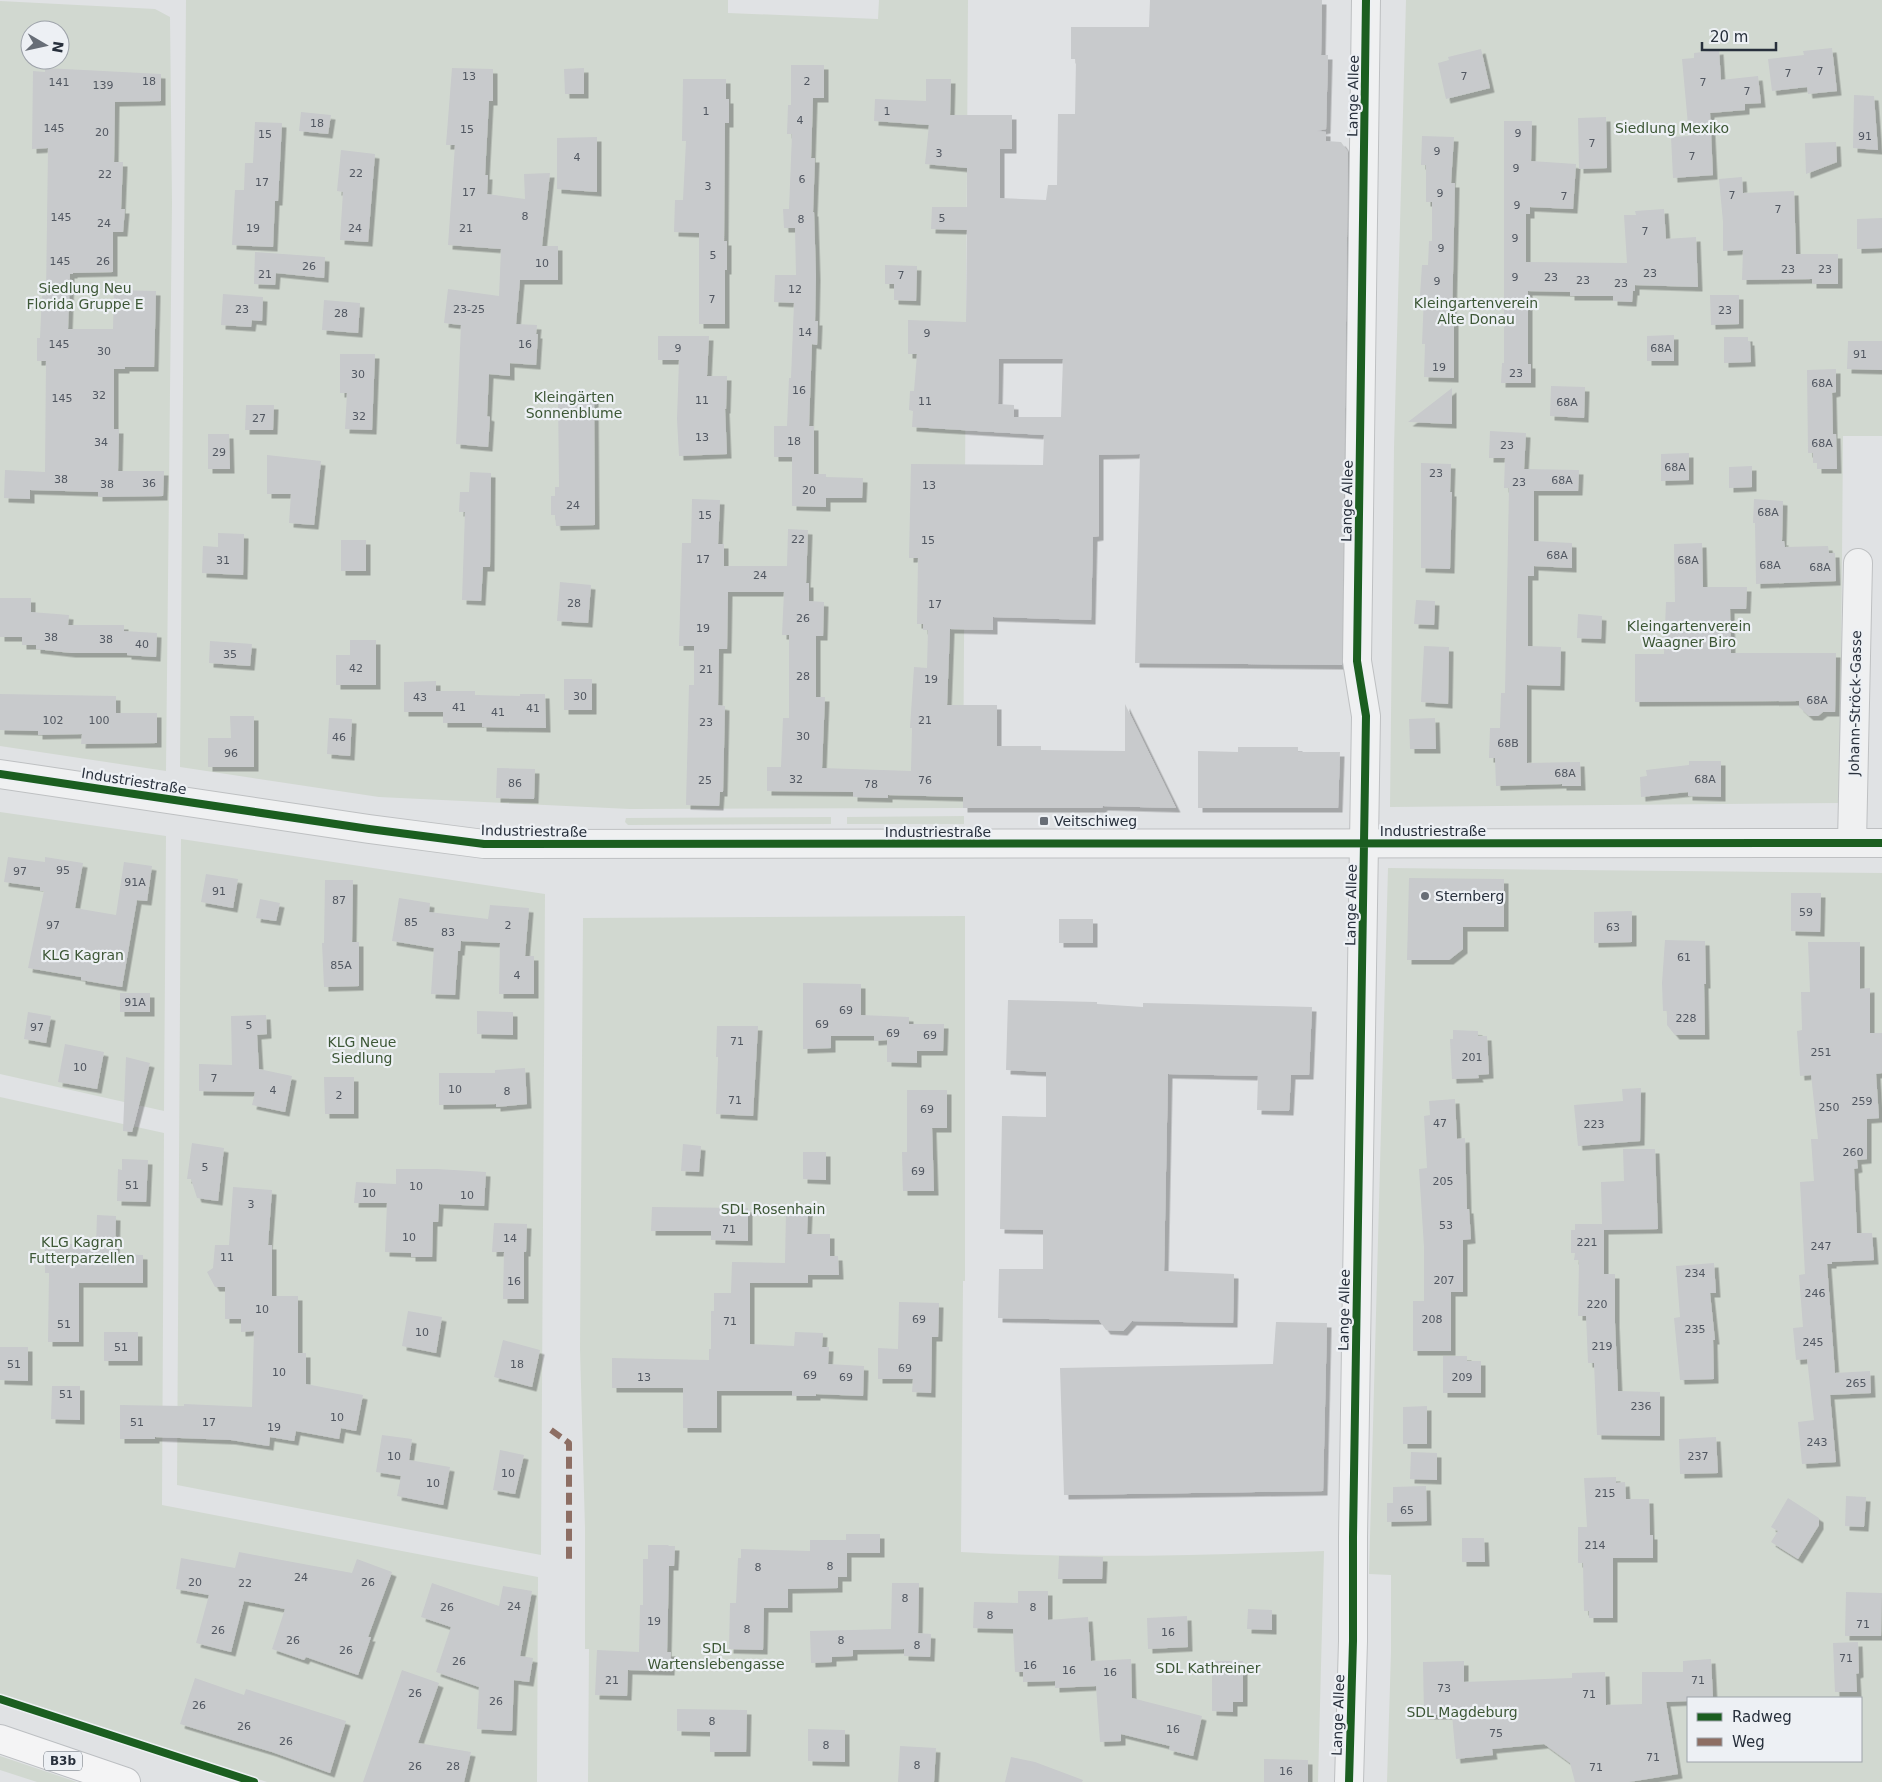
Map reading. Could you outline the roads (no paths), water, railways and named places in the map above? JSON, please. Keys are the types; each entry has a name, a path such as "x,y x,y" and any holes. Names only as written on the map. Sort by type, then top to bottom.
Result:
{"main road":[{"name":"B3b","path":"0,1739 126,1782"}],"street":[{"name":"Lange Allee","path":"1349,1782 1354,1642 1353,1536 1366,716 1357,661 1366,0"},
{"name":"Johann-Ströck-Gasse","path":"1852,843 1858,563"},
{"name":"Industriestraße","path":"0,774 368,830 484,844 1882,843"}],"place":[{"name":"Veitschiweg","path":"1044,821"},
{"name":"Sternberg","path":"1425,896"}],"park label":[{"name":"Siedlung Mexiko","path":"1672,128"},
{"name":"Siedlung Neu Florida Gruppe E","path":"85,296"},
{"name":"Kleingartenverein Alte Donau","path":"1476,312"},
{"name":"Kleingärten Sonnenblume","path":"574,406"},
{"name":"Kleingartenverein Waagner Biro","path":"1689,634"},
{"name":"KLG Kagran","path":"83,955"},
{"name":"KLG Neue Siedlung","path":"362,1050"},
{"name":"SDL Rosenhain","path":"773,1209"},
{"name":"KLG Kagran Futterparzellen","path":"82,1250"},
{"name":"SDL Wartenslebengasse","path":"716,1656"},
{"name":"SDL Kathreiner","path":"1208,1668"},
{"name":"SDL Magdeburg","path":"1462,1712"}]}
